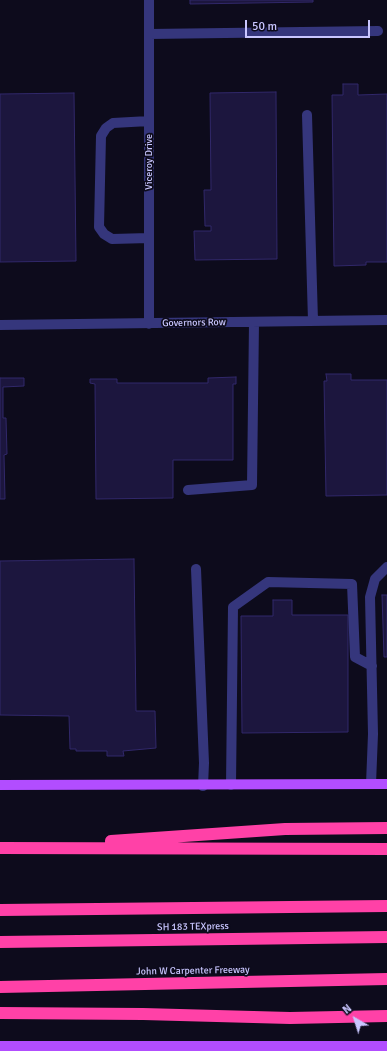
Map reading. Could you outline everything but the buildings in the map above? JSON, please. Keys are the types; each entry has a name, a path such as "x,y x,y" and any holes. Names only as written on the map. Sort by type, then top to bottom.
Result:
{"highway":[{"path":"4,848 285,829 387,828"},
{"path":"4,848 387,849"},
{"name":"SH 183 TEXpress","path":"0,910 387,906"},
{"name":"SH 183 TEXpress","path":"0,942 387,937"},
{"name":"John W Carpenter Freeway","path":"0,987 387,979"},
{"path":"0,1013 143,1014 290,1018 387,1016"}],"main road":[{"path":"0,785 203,786 387,784"},
{"path":"6,1048 327,1049 387,1046"}],"street":[{"name":"Viceroy Drive","path":"149,0 149,324"},
{"path":"149,34 378,31"},
{"path":"307,116 313,321"},
{"path":"149,121 113,123 106,128 101,136 99,227 104,234 112,239 149,238"},
{"name":"Governors Row","path":"0,325 387,320"},
{"path":"188,490 252,485 254,322"},
{"path":"370,784 373,734 370,597 375,579 387,567"},
{"path":"196,569 204,763 203,786"},
{"path":"231,785 233,607 268,582 352,584 355,657 372,666"}]}
